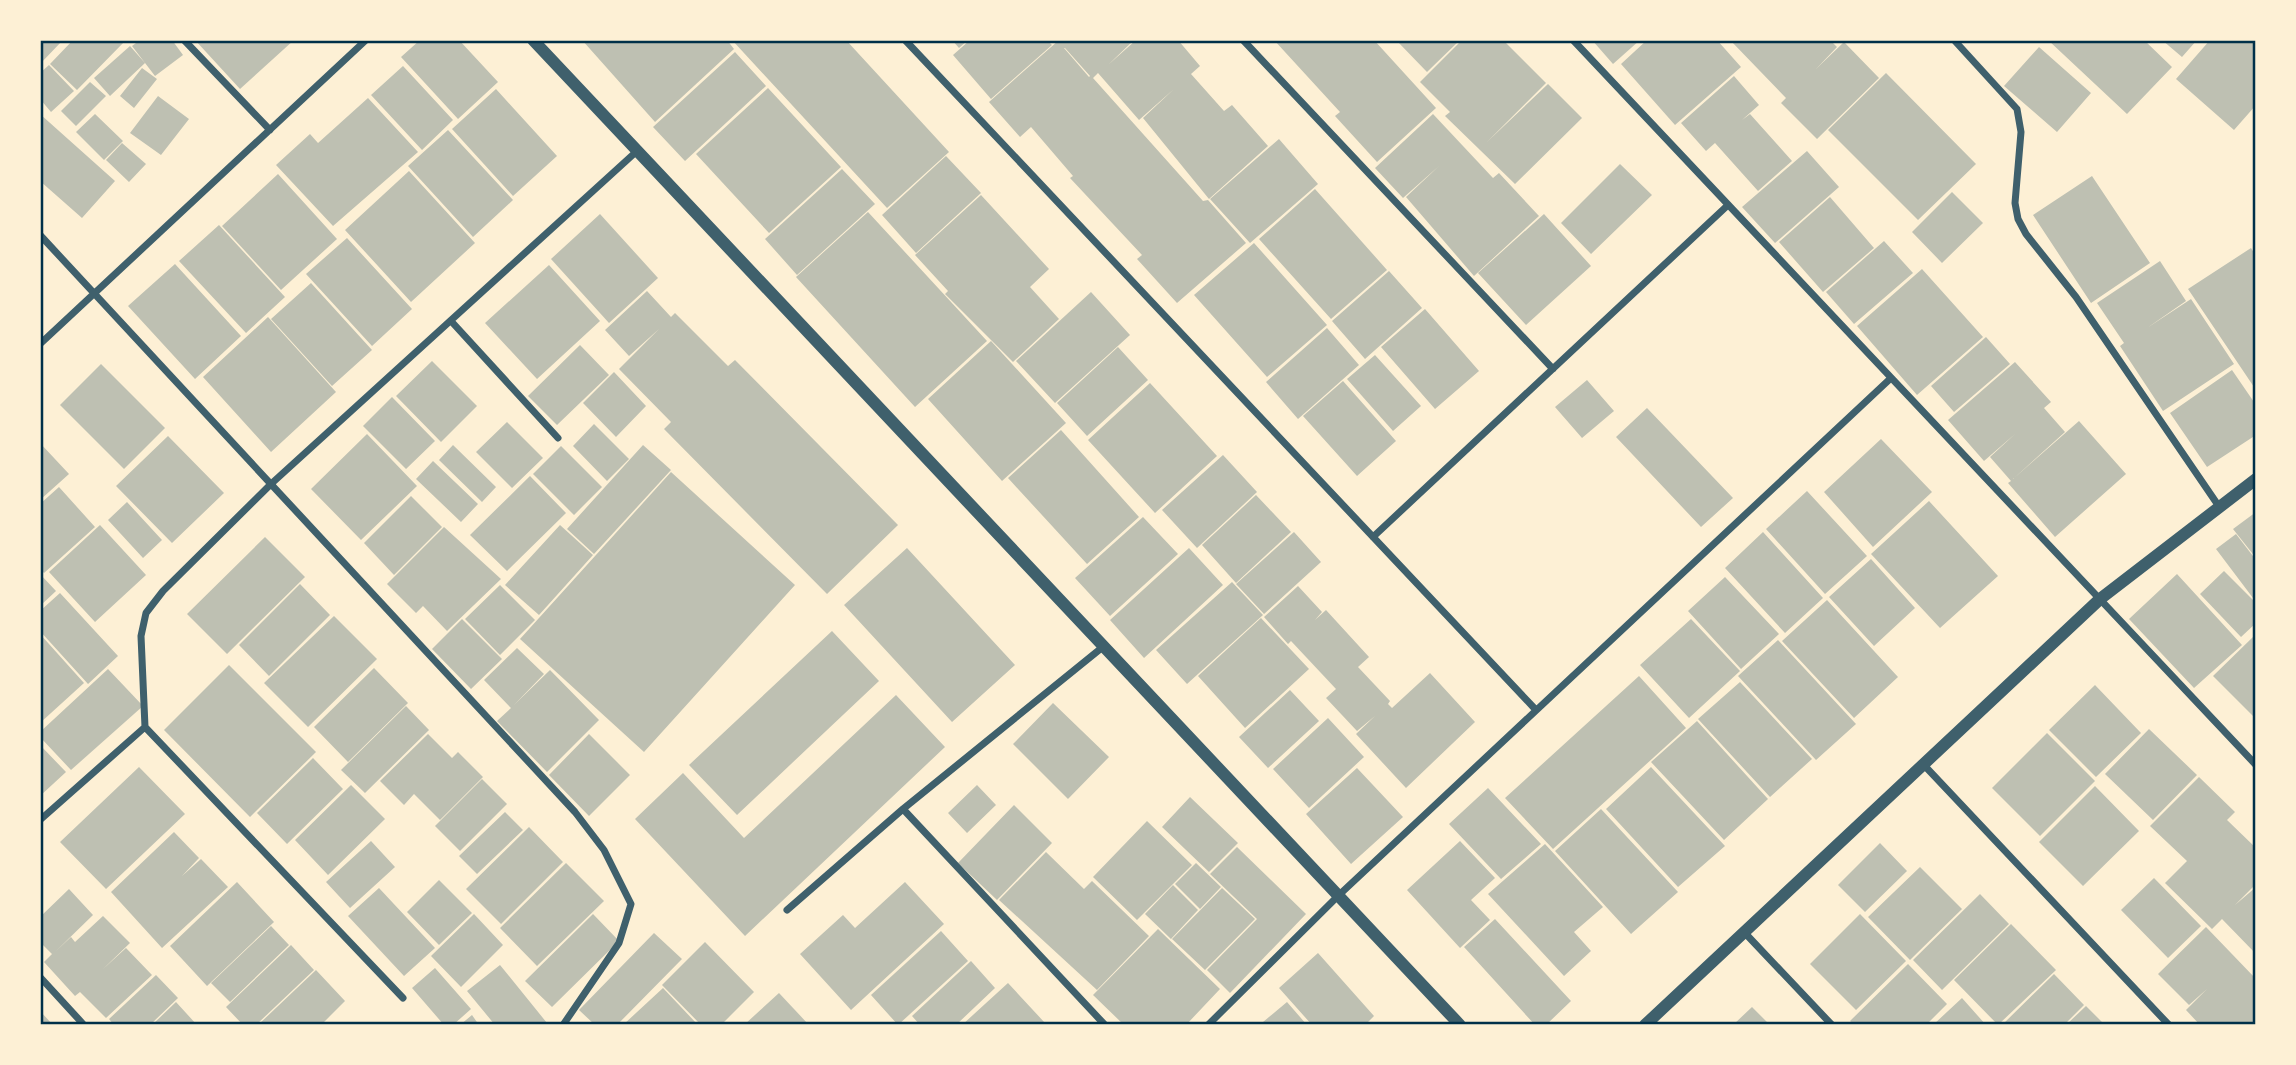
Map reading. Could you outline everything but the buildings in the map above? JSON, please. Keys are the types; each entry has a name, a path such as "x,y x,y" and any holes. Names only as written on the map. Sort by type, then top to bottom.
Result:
{"street":[{"path":"184,40 270,130"},
{"path":"40,344 366,40"},
{"path":"533,40 1460,1025"},
{"path":"905,40 1536,710"},
{"path":"1243,40 1553,369"},
{"path":"1573,40 2256,765"},
{"path":"1954,40 2017,109 2021,132 2015,203 2018,219 2026,234 2076,297 2220,508"},
{"path":"403,998 145,727 141,636 146,612 163,591 271,484 637,151"},
{"path":"1373,537 1728,205"},
{"path":"40,235 575,812 604,850 631,904 619,943 563,1025"},
{"path":"451,321 558,438"},
{"path":"1208,1025 1339,895 1891,378"},
{"path":"1645,1025 2099,599 2256,479"},
{"path":"787,911 903,809 1104,646"},
{"path":"40,820 145,727"},
{"path":"1923,764 2169,1025"},
{"path":"903,809 1105,1025"},
{"path":"1744,932 1832,1025"},
{"path":"40,977 84,1025"}]}
